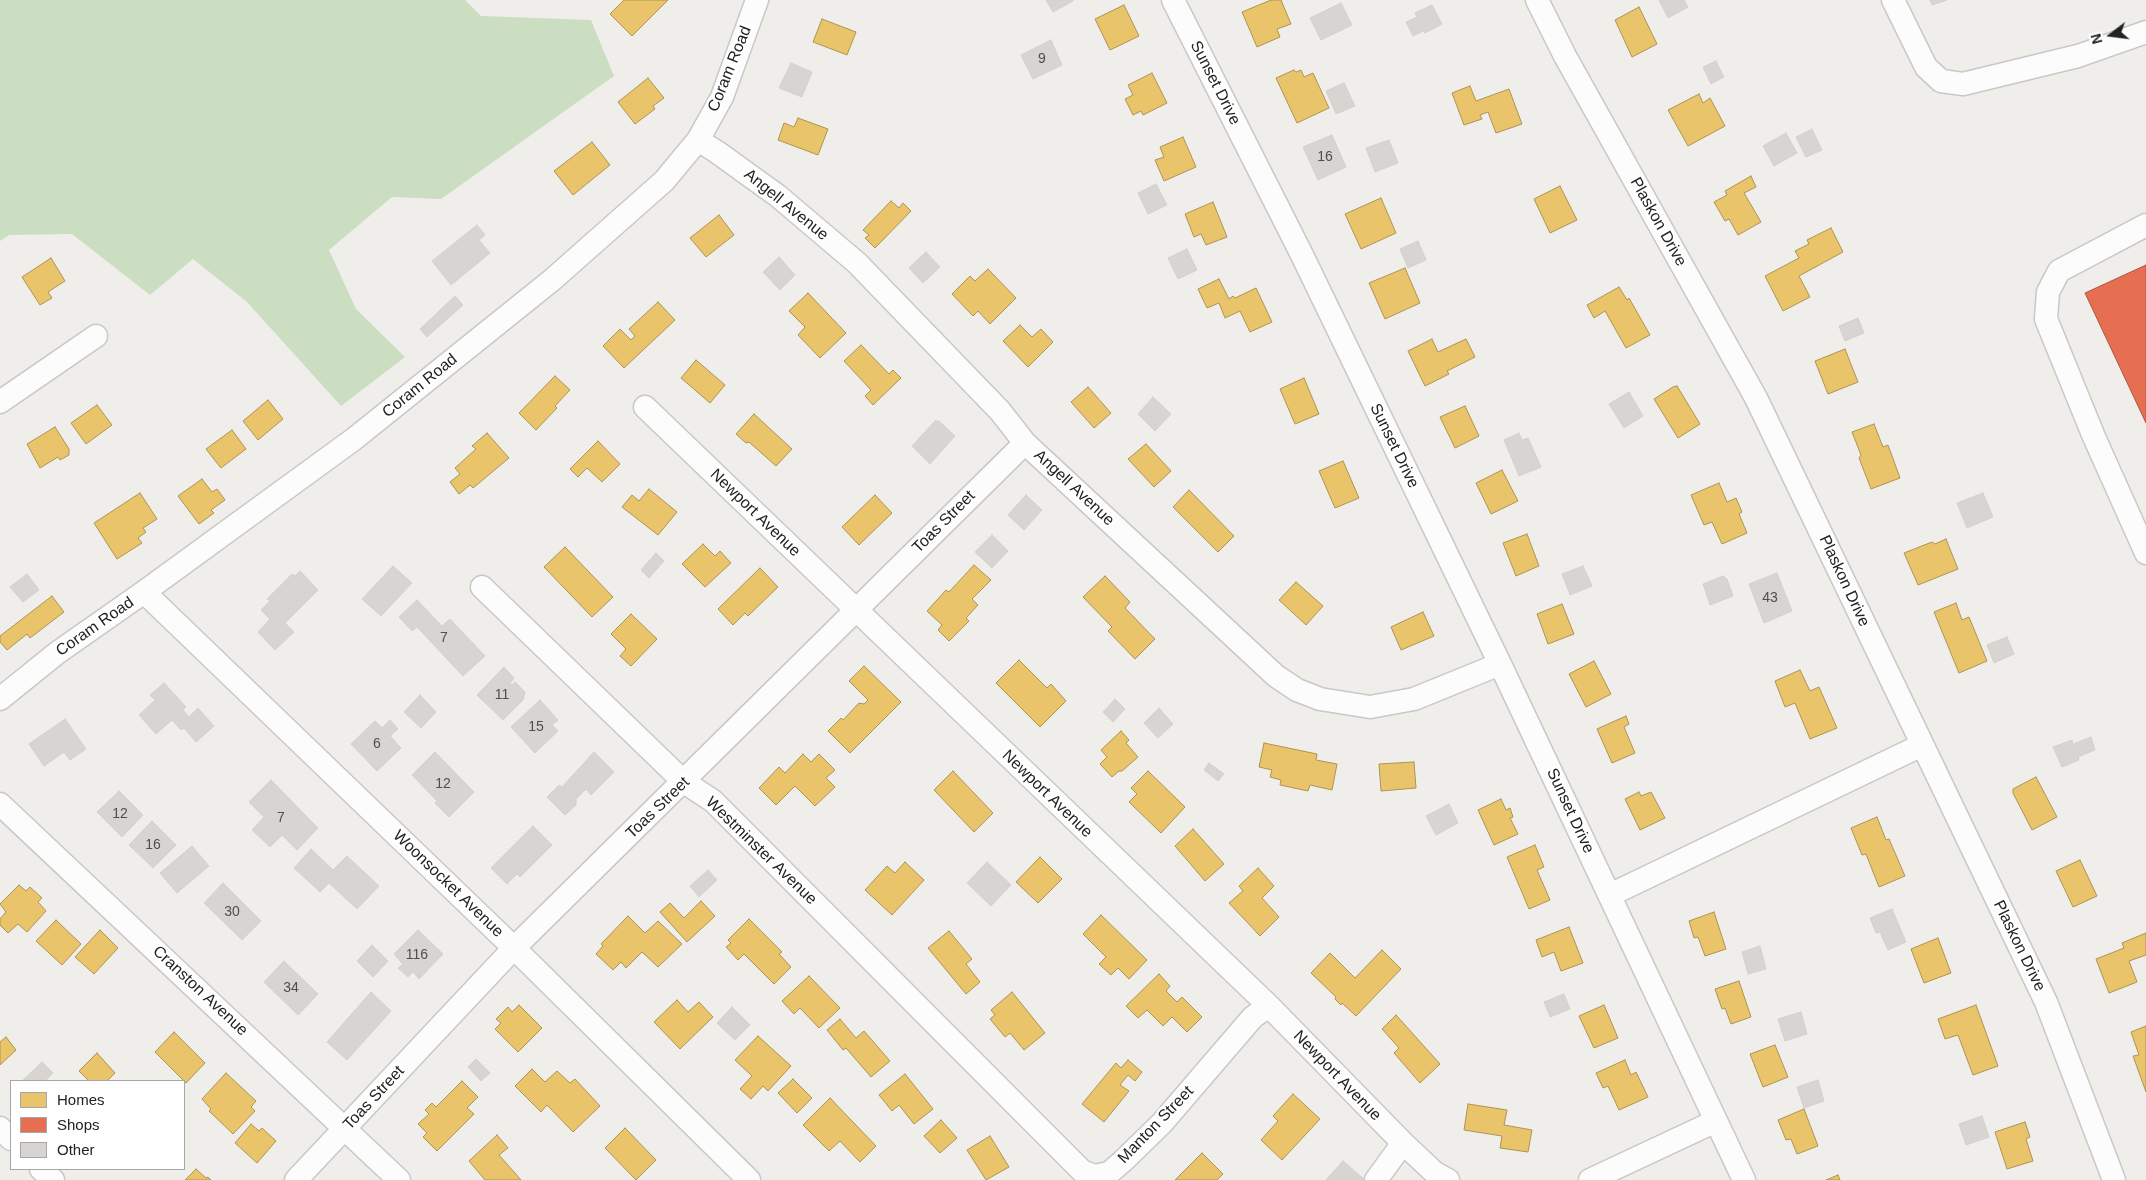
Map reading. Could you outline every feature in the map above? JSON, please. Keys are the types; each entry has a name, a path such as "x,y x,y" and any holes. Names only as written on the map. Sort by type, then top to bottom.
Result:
{"street":[{"name":"Coram Road","path":"0,699 57,652 144,592 354,439 552,280 664,181 698,140 722,97 757,0"},
{"name":"Sunset Drive","path":"1173,0 1301,253 1500,664 1744,1180"},
{"name":"Plaskon Drive","path":"1536,0 1570,65 1756,398 2046,1002 2114,1180"},
{"path":"1894,0 1926,66 1941,81 1955,83 1963,84 2078,56 2146,32"},
{"name":"Angell Avenue","path":"698,140 778,196 857,263 1000,411 1025,442 1276,676 1297,690 1320,699 1370,707 1414,699 1500,664"},
{"path":"2146,225 2059,271 2048,292 2046,319 2094,437 2146,553"},
{"path":"0,402 96,336"},
{"name":"Newport Avenue","path":"645,407 1269,1006 1403,1143 1435,1173 1448,1180"},
{"name":"Toas Street","path":"296,1180 514,948 684,782 1025,442"},
{"name":"Westminster Avenue","path":"482,587 684,782 713,801 1033,1122"},
{"name":"Woonsocket Avenue","path":"144,592 514,948 749,1180"},
{"path":"1610,895 1922,745"},
{"name":"Cranston Avenue","path":"0,804 399,1180"},
{"name":"Manton Street","path":"1033,1122 1082,1171 1094,1176 1109,1173 1162,1123 1253,1017 1269,1006"},
{"path":"1590,1180 1716,1121"},
{"path":"0,1128 10,1138"},
{"path":"1376,1180 1403,1143"},
{"path":"42,1170 53,1180"}],"green space":[{"path":"0,0 465,0 481,16 591,20 614,76 441,199 392,197 329,250 356,309 405,357 341,406 247,302 193,259 150,295 72,234 9,235 0,241"}],"building: Homes":[{"path":"624,0 668,0 632,36 610,14"},
{"path":"1271,0 1281,0 1291,24 1277,29 1280,37 1257,47 1242,12"},
{"path":"1124,5 1139,36 1110,50 1095,19"},
{"path":"1639,7 1657,44 1632,57 1615,20"},
{"path":"822,19 856,32 847,55 813,42"},
{"path":"1294,70 1296,72 1301,70 1304,77 1313,73 1329,108 1297,123 1276,78"},
{"path":"1152,73 1167,103 1143,115 1141,111 1133,115 1125,99 1133,95 1128,85"},
{"path":"648,78 664,98 653,106 655,109 635,124 618,102"},
{"path":"1470,86 1476,101 1509,89 1522,124 1496,133 1488,112 1480,115 1482,119 1464,125 1452,93"},
{"path":"1699,94 1703,103 1710,98 1725,126 1688,146 1668,110"},
{"path":"798,118 828,129 818,155 778,140 784,123 794,127"},
{"path":"1183,137 1196,167 1164,181 1155,160 1164,157 1160,147"},
{"path":"592,142 610,165 573,195 554,171"},
{"path":"1751,176 1756,187 1744,193 1761,222 1738,235 1729,219 1725,221 1714,202 1727,195 1725,191"},
{"path":"1560,186 1577,220 1550,233 1534,199"},
{"path":"1381,198 1396,233 1361,249 1345,214"},
{"path":"891,201 899,208 903,203 911,211 875,248 865,238 869,235 863,230"},
{"path":"1213,202 1227,237 1206,245 1201,234 1194,237 1185,214"},
{"path":"719,215 734,235 706,257 690,238"},
{"path":"1831,228 1843,252 1799,276 1810,297 1783,311 1765,276 1799,258 1795,251 1809,244 1807,240"},
{"path":"51,258 65,281 48,292 52,298 40,305 22,277"},
{"path":"1405,268 1420,303 1385,319 1369,283"},
{"path":"988,269 1016,298 990,324 978,311 973,316 952,294 970,276 975,281"},
{"path":"1219,279 1229,299 1256,288 1272,322 1250,332 1240,311 1225,318 1219,303 1207,308 1198,289"},
{"path":"1619,287 1627,300 1629,298 1650,335 1626,348 1605,311 1594,318 1587,305"},
{"path":"808,293 846,333 820,358 798,335 805,327 789,311"},
{"path":"658,302 675,320 624,368 603,346 620,329 631,340 635,336 629,329"},
{"path":"1020,325 1032,337 1041,329 1053,342 1028,367 1003,341"},
{"path":"1432,339 1438,352 1466,339 1475,357 1447,371 1449,374 1425,386 1408,351"},
{"path":"861,345 889,374 893,370 901,378 873,405 865,396 871,390 844,361"},
{"path":"1845,349 1858,382 1828,394 1815,361"},
{"path":"696,360 725,385 710,403 681,378"},
{"path":"555,376 570,390 555,406 557,408 536,430 519,413"},
{"path":"1304,378 1319,414 1295,424 1280,389"},
{"path":"1677,386 1700,424 1678,438 1654,399"},
{"path":"1088,387 1111,413 1094,428 1071,402"},
{"path":"268,400 283,419 258,440 243,421"},
{"path":"97,405 112,425 86,444 71,423"},
{"path":"1465,406 1479,436 1455,448 1440,417"},
{"path":"754,414 792,449 776,466 749,442 746,443 736,434"},
{"path":"1874,424 1883,447 1888,445 1900,478 1871,489 1859,458 1861,455 1852,432"},
{"path":"55,427 69,449 69,455 60,460 58,457 40,468 27,444"},
{"path":"232,430 246,449 221,468 206,449"},
{"path":"487,433 509,458 473,488 470,485 459,494 450,482 460,474 455,468 476,449 472,446"},
{"path":"598,441 620,464 602,482 587,468 578,477 570,469"},
{"path":"1146,444 1171,471 1154,487 1128,459"},
{"path":"1343,461 1359,498 1335,508 1319,471"},
{"path":"1502,470 1518,501 1491,514 1476,483"},
{"path":"202,479 212,492 217,489 225,500 211,510 214,513 199,524 178,496"},
{"path":"1719,483 1727,502 1736,498 1742,512 1739,514 1747,533 1722,544 1712,522 1704,525 1691,495"},
{"path":"649,489 677,512 658,535 622,507 632,495 639,501"},
{"path":"1189,490 1234,536 1218,552 1173,507"},
{"path":"140,493 157,519 143,528 146,532 138,538 142,543 117,559 94,523"},
{"path":"875,495 892,513 859,545 842,527"},
{"path":"1527,534 1539,566 1516,576 1503,543"},
{"path":"1946,539 1958,569 1918,585 1904,553 1932,542 1935,544"},
{"path":"703,544 715,556 720,551 731,563 705,587 682,564"},
{"path":"565,547 613,597 592,617 544,567"},
{"path":"974,565 991,580 972,599 978,605 966,618 969,621 949,641 938,630 942,625 927,611 946,590 949,592"},
{"path":"760,568 778,587 748,616 745,613 733,625 718,609"},
{"path":"1105,576 1130,602 1125,608 1155,639 1135,659 1108,631 1112,627 1083,597"},
{"path":"1296,582 1323,606 1306,625 1279,600"},
{"path":"52,596 64,612 30,638 27,634 7,650 0,642 0,636"},
{"path":"1956,603 1962,620 1969,617 1987,661 1959,673 1934,612"},
{"path":"1562,604 1574,634 1548,644 1537,614"},
{"path":"1423,612 1434,636 1401,650 1391,627"},
{"path":"631,614 657,639 631,666 620,656 626,649 611,634"},
{"path":"1019,660 1047,688 1051,684 1066,701 1040,727 996,683"},
{"path":"1594,661 1611,694 1586,707 1569,674"},
{"path":"864,666 901,702 850,753 828,731 841,718 843,720 859,703 864,704 868,700 849,681"},
{"path":"1800,670 1810,691 1819,687 1837,728 1810,739 1795,703 1785,707 1775,681"},
{"path":"1626,716 1629,724 1624,727 1635,753 1612,763 1597,729"},
{"path":"1121,731 1129,740 1126,743 1138,757 1112,777 1100,764 1107,757 1101,750"},
{"path":"1264,743 1317,754 1316,760 1337,764 1332,790 1310,785 1308,791 1280,785 1281,780 1270,777 1272,770 1259,767"},
{"path":"803,754 811,762 819,754 835,770 826,778 835,787 815,806 795,786 776,805 759,788 779,767 785,773"},
{"path":"1414,762 1416,788 1381,791 1379,764"},
{"path":"953,771 993,813 974,832 934,790"},
{"path":"1148,771 1185,807 1161,833 1129,802 1137,794 1131,788"},
{"path":"2036,777 2057,817 2032,830 2013,793 2013,789"},
{"path":"1639,792 1641,796 1651,792 1665,818 1640,830 1625,799"},
{"path":"1501,799 1506,810 1510,808 1513,817 1510,818 1518,834 1494,845 1478,810"},
{"path":"1877,817 1886,840 1889,839 1905,876 1879,887 1866,854 1862,855 1851,828"},
{"path":"1193,829 1224,864 1205,881 1175,846"},
{"path":"1535,845 1544,867 1537,870 1550,900 1529,909 1507,857"},
{"path":"1040,857 1062,879 1038,903 1016,882"},
{"path":"2080,860 2097,896 2073,907 2056,871"},
{"path":"905,862 924,880 892,915 865,890 887,866 895,873"},
{"path":"1258,868 1274,886 1262,898 1279,917 1260,936 1229,903 1243,891 1239,886"},
{"path":"19,885 26,891 30,887 42,898 38,902 46,911 27,932 18,924 8,933 0,925 0,919 6,912 0,904"},
{"path":"701,901 715,916 687,942 660,912 670,903 684,918"},
{"path":"1714,912 1726,949 1705,956 1698,937 1694,938 1689,921"},
{"path":"1101,915 1147,960 1129,979 1118,968 1111,975 1099,964 1106,957 1083,934"},
{"path":"628,916 645,933 658,921 682,944 658,967 642,952 626,968 621,962 613,970 596,954 603,946 601,944"},
{"path":"749,919 782,952 779,954 791,967 774,984 744,954 738,960 726,947 731,943 728,940"},
{"path":"56,920 81,944 62,965 36,941"},
{"path":"1569,927 1583,963 1561,971 1554,952 1542,957 1536,940"},
{"path":"100,930 118,948 94,974 75,957"},
{"path":"949,931 972,959 966,964 980,982 966,994 928,948"},
{"path":"2146,933 2146,955 2129,961 2137,982 2109,993 2096,959 2124,948 2122,943"},
{"path":"1938,938 1951,973 1924,983 1911,949"},
{"path":"1382,950 1401,969 1356,1016 1342,1003 1341,1005 1335,999 1336,997 1311,973 1330,953 1355,978"},
{"path":"1159,974 1170,986 1166,991 1177,1002 1182,997 1202,1017 1187,1032 1172,1017 1163,1026 1147,1010 1138,1018 1126,1006"},
{"path":"809,976 840,1008 819,1028 800,1008 794,1014 782,1001"},
{"path":"1739,981 1751,1017 1731,1024 1725,1008 1722,1009 1715,989"},
{"path":"1012,992 1045,1033 1024,1050 1010,1033 1005,1037 990,1019 995,1015 991,1010"},
{"path":"677,1000 688,1012 699,1002 713,1017 680,1049 654,1022"},
{"path":"519,1005 542,1028 518,1052 495,1029 501,1023 496,1019 508,1007 512,1012"},
{"path":"1604,1005 1618,1038 1594,1048 1579,1016"},
{"path":"1976,1005 1998,1066 1973,1075 1958,1035 1945,1039 1938,1019"},
{"path":"1396,1015 1440,1064 1420,1083 1394,1053 1399,1048 1382,1029"},
{"path":"840,1019 856,1038 864,1031 890,1061 871,1077 846,1048 843,1050 827,1030"},
{"path":"2146,1026 2146,1092 2133,1056 2139,1055 2131,1032"},
{"path":"174,1032 205,1063 186,1083 155,1052"},
{"path":"758,1036 791,1066 768,1091 763,1086 751,1099 740,1089 752,1076 735,1060"},
{"path":"6,1037 16,1050 0,1065 0,1042"},
{"path":"1775,1045 1788,1077 1763,1087 1750,1054"},
{"path":"97,1053 115,1073 108,1080 88,1080 79,1071"},
{"path":"1128,1060 1142,1072 1135,1081 1128,1075 1120,1085 1129,1091 1104,1122 1082,1104 1116,1063 1121,1068"},
{"path":"1625,1060 1631,1075 1636,1072 1648,1097 1619,1110 1608,1086 1603,1088 1596,1073"},
{"path":"532,1069 545,1082 557,1071 570,1083 575,1079 600,1106 573,1132 547,1105 541,1112 515,1086"},
{"path":"226,1073 256,1101 251,1107 255,1111 233,1134 209,1111 211,1109 202,1099"},
{"path":"905,1074 933,1109 914,1124 899,1105 892,1111 879,1095"},
{"path":"793,1079 812,1098 797,1113 778,1093"},
{"path":"462,1081 478,1097 467,1108 474,1114 437,1151 423,1137 427,1133 418,1124 429,1114 425,1110 432,1103 436,1107"},
{"path":"1293,1094 1320,1119 1282,1160 1261,1140 1278,1121 1273,1116"},
{"path":"830,1098 876,1146 860,1162 840,1141 829,1151 803,1125"},
{"path":"1468,1104 1507,1110 1504,1125 1532,1130 1528,1152 1500,1148 1502,1136 1464,1130"},
{"path":"1804,1109 1818,1146 1797,1154 1791,1139 1786,1140 1778,1120"},
{"path":"941,1120 957,1138 940,1153 924,1136"},
{"path":"2025,1122 2030,1137 2026,1139 2033,1161 2007,1169 1995,1132"},
{"path":"251,1124 259,1131 262,1128 276,1141 257,1163 235,1143"},
{"path":"625,1128 656,1160 636,1180 605,1148"},
{"path":"497,1135 508,1148 499,1155 521,1180 485,1180 469,1161"},
{"path":"990,1136 1009,1167 986,1180 967,1150"},
{"path":"1202,1153 1223,1174 1217,1180 1175,1180"},
{"path":"196,1169 206,1178 208,1177 211,1180 185,1180"},
{"path":"1838,1175 1840,1180 1826,1180"}],"building: Shops":[{"path":"2146,265 2146,423 2085,293"}],"building: Other":[{"path":"1046,0 1073,0 1073,1 1053,12"},
{"path":"1659,0 1684,0 1688,7 1668,18"},
{"path":"1930,0 1947,0 1932,5"},
{"path":"1341,3 1352,25 1321,40 1310,18"},
{"path":"1432,5 1442,24 1425,33 1423,31 1413,36 1406,22 1417,17 1415,13"},
{"path":"1051,40 1062,65 1033,79 1021,55"},
{"path":"1716,61 1724,77 1711,84 1703,67"},
{"path":"791,63 812,72 802,97 779,88"},
{"path":"1344,83 1355,106 1336,114 1326,91"},
{"path":"1812,129 1822,150 1806,157 1796,137"},
{"path":"1786,133 1797,153 1774,166 1763,146"},
{"path":"1332,135 1346,167 1318,180 1303,147"},
{"path":"1389,140 1398,163 1375,172 1366,148"},
{"path":"1156,184 1167,205 1148,214 1138,193"},
{"path":"477,225 485,235 479,240 490,253 451,285 432,261"},
{"path":"1418,241 1426,260 1408,268 1400,249"},
{"path":"1187,249 1197,270 1178,279 1168,258"},
{"path":"926,252 940,267 923,283 909,268"},
{"path":"779,257 795,275 780,290 763,272"},
{"path":"455,296 463,305 427,337 420,329"},
{"path":"1858,318 1864,333 1845,341 1839,326"},
{"path":"1629,392 1643,416 1624,428 1609,404"},
{"path":"1153,397 1171,414 1155,431 1138,414"},
{"path":"935,421 939,421 955,436 930,464 912,446"},
{"path":"1519,433 1522,440 1528,438 1541,467 1519,476 1504,440"},
{"path":"1983,493 1993,517 1967,528 1957,503"},
{"path":"1026,495 1042,510 1024,530 1008,515"},
{"path":"992,535 1008,551 992,568 975,552"},
{"path":"656,553 664,561 649,578 641,570"},
{"path":"393,566 412,583 381,616 362,599"},
{"path":"1583,566 1592,586 1570,595 1562,574"},
{"path":"300,571 318,590 285,623 294,632 275,650 258,632 270,619 261,610 270,601 267,599 292,574 295,576"},
{"path":"1777,573 1792,611 1764,623 1749,584"},
{"path":"27,574 39,590 23,602 10,587"},
{"path":"1723,576 1727,579 1733,596 1710,605 1703,584"},
{"path":"417,600 442,626 450,619 485,656 463,676 417,627 412,631 399,617"},
{"path":"2007,637 2014,654 1994,663 1987,645"},
{"path":"504,667 514,678 510,683 512,685 515,682 525,692 523,700 503,720 477,695"},
{"path":"164,683 186,707 183,710 189,717 198,708 214,726 196,742 184,728 181,730 172,720 156,734 139,715 155,700 150,695"},
{"path":"420,695 436,712 421,728 404,712"},
{"path":"1115,699 1125,709 1113,722 1103,712"},
{"path":"540,700 558,720 552,725 558,731 535,753 511,727"},
{"path":"1159,708 1173,724 1158,738 1144,723"},
{"path":"65,719 86,749 70,760 64,752 44,766 29,744"},
{"path":"390,720 398,729 390,736 401,748 377,771 351,744 375,721 382,728"},
{"path":"2091,737 2095,750 2078,757 2079,760 2062,767 2053,747 2072,740 2073,744"},
{"path":"435,752 474,792 449,817 435,803 437,801 412,775"},
{"path":"594,752 614,772 591,795 586,789 576,799 576,805 565,815 547,797 559,785 562,787"},
{"path":"1209,763 1224,774 1218,781 1204,770"},
{"path":"271,780 318,828 297,850 282,835 270,847 252,830 264,817 249,802"},
{"path":"119,791 143,815 122,837 97,812"},
{"path":"1449,804 1458,823 1436,835 1426,816"},
{"path":"152,821 176,845 153,868 129,845"},
{"path":"533,826 552,845 520,877 517,874 507,884 491,868"},
{"path":"192,846 209,866 177,893 160,873"},
{"path":"311,849 333,870 347,856 379,886 357,909 329,883 320,892 294,868"},
{"path":"987,862 1011,885 991,906 967,883"},
{"path":"708,870 717,880 699,897 690,886"},
{"path":"223,883 261,921 242,940 204,903"},
{"path":"1892,909 1906,942 1888,950 1880,932 1876,933 1870,918"},
{"path":"418,930 443,954 419,979 413,972 408,977 398,968 403,964 394,954"},
{"path":"372,945 388,961 373,977 357,961"},
{"path":"1760,946 1766,969 1748,974 1742,952"},
{"path":"284,961 318,994 298,1015 264,982"},
{"path":"371,992 391,1011 347,1060 327,1042"},
{"path":"1564,994 1570,1009 1550,1017 1544,1002"},
{"path":"732,1007 750,1025 735,1040 717,1023"},
{"path":"1801,1012 1807,1034 1785,1041 1778,1019"},
{"path":"476,1059 490,1073 481,1081 468,1067"},
{"path":"42,1062 53,1073 46,1080 23,1080"},
{"path":"1818,1080 1824,1101 1804,1108 1797,1087"},
{"path":"1982,1116 1989,1137 1966,1145 1959,1124"},
{"path":"1343,1161 1365,1180 1326,1180"}]}
